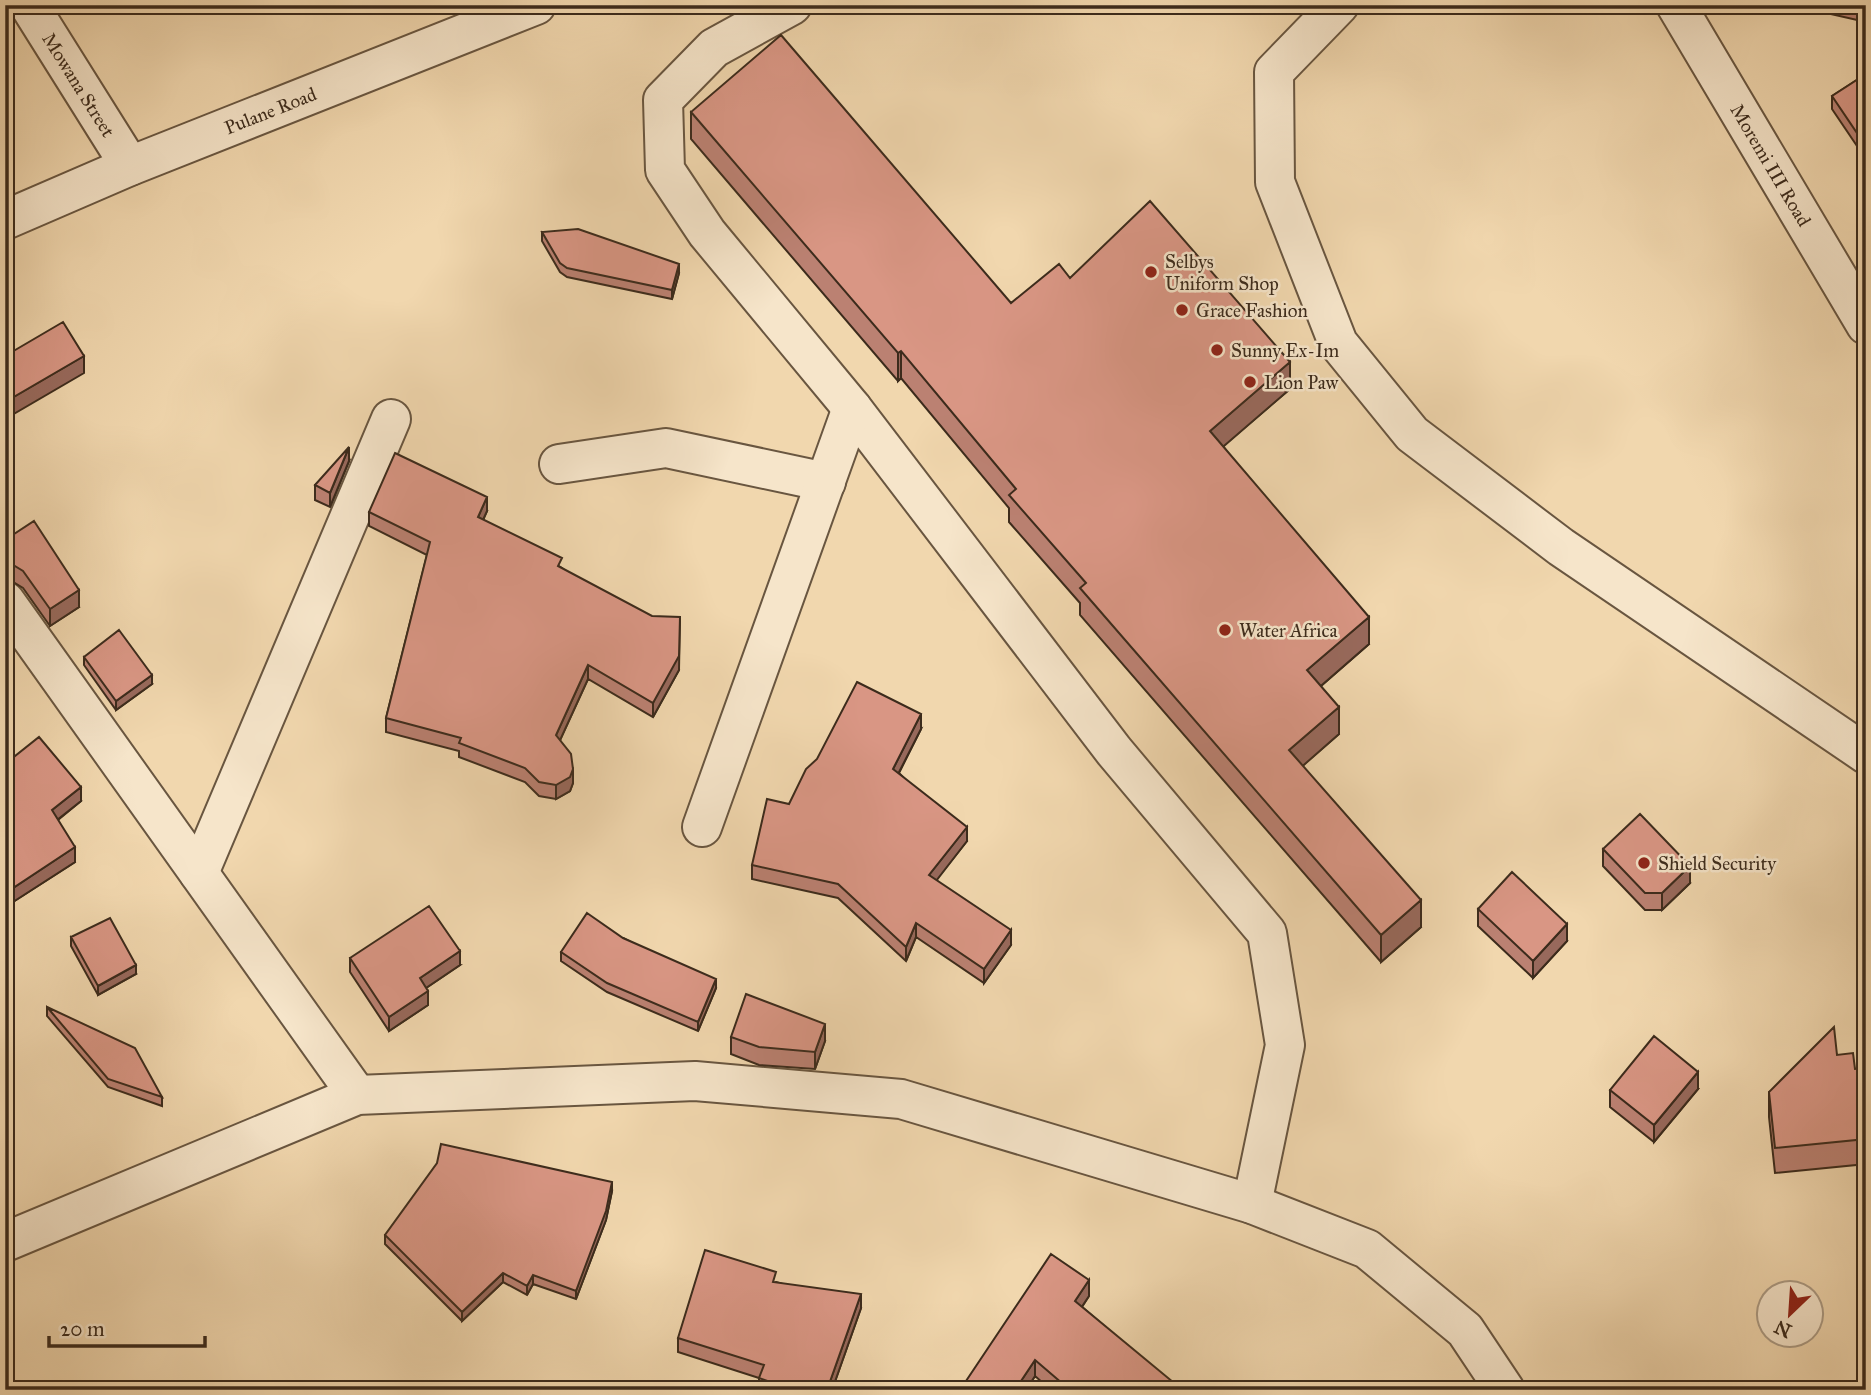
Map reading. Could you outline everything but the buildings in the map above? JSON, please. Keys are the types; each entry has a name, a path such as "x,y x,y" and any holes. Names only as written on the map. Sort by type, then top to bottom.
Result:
{"street":[{"name":"Mowana Street","path":"29,5 130,166"},
{"name":"Pulane Road","path":"5,220 130,166 536,5"},
{"path":"792,5 714,48 663,100 665,170 707,233 852,408 1114,751 1267,933 1285,1045 1252,1204"},
{"path":"1339,5 1274,72 1275,182 1338,344 1412,434 1561,547 1866,754"},
{"name":"Moremi III Road","path":"1676,5 1866,325"},
{"path":"702,827 852,408"},
{"path":"199,873 391,419"},
{"path":"559,464 666,448 826,482"},
{"path":"5,601 357,1095"},
{"path":"5,1242 357,1095 695,1081 901,1099 1252,1204 1367,1249 1465,1330 1505,1390"}],"place":[{"name":"Selbys Uniform Shop","path":"1151,272"},
{"name":"Grace Fashion","path":"1182,310"},
{"name":"Sunny Ex-Im","path":"1217,350"},
{"name":"Lion Paw","path":"1250,382"},
{"name":"Water Africa","path":"1225,630"},
{"name":"Shield Security","path":"1644,863"}]}
